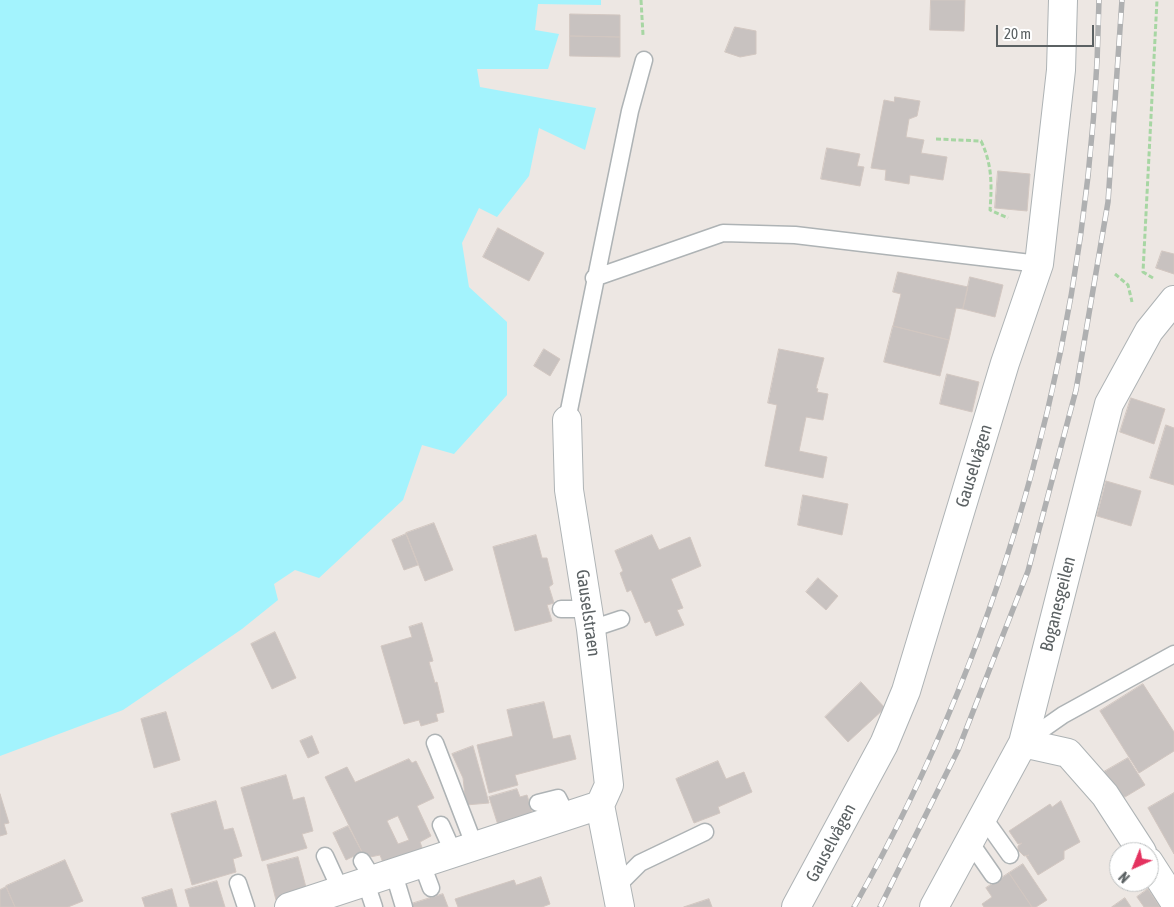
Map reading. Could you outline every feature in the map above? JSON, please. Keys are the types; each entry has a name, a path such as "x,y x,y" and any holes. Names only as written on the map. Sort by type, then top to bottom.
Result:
{"street":[{"name":"Gauselvågen","path":"796,907 884,744 906,691 1005,363 1039,264 1060,70 1063,0"},
{"name":"Boganesgeilen","path":"934,907 1023,743 1109,404 1149,331 1166,291"},
{"name":"Gauselstraen","path":"567,420 569,490 589,619 609,785 600,805"},
{"path":"1023,743 1068,753 1105,795 1136,842"},
{"path":"289,907 374,881 427,876 465,850 600,805 618,897"},
{"path":"1159,878 1174,902"}],"lane":[{"path":"567,420 594,278 630,110 644,60"},
{"path":"594,278 723,233 795,235 1039,264"},
{"path":"561,609 589,619 621,619"},
{"path":"1023,743 1063,715 1174,654"},
{"path":"435,743 465,850"},
{"path":"538,803 558,798 567,816"},
{"path":"983,816 1010,855"},
{"path":"442,825 465,850"},
{"path":"618,897 640,863 704,832"},
{"path":"970,842 993,875"},
{"path":"325,856 341,891"},
{"path":"374,881 404,907"},
{"path":"238,883 246,907"}],"path":[{"path":"641,0 644,60"},
{"path":"1157,0 1143,272 1166,291"},
{"path":"936,139 981,140 988,156 992,182 990,210 1008,218"}],"water":[{"path":"0,0 601,0 601,5 538,4 535,30 559,34 548,69 477,69 480,87 596,108 585,150 539,128 529,176 497,217 479,208 462,243 469,287 507,322 507,395 454,454 422,445 403,500 319,578 295,570 274,584 278,600 242,629 123,710 0,756"}],"building":[{"path":"931,0 965,0 964,31 930,30"},
{"path":"570,14 620,15 620,37 570,36"},
{"path":"735,27 756,31 756,54 740,57 725,52"},
{"path":"570,36 620,37 620,57 570,56"},
{"path":"895,97 920,101 917,116 909,119 906,137 924,140 921,153 947,157 943,180 910,175 909,184 885,180 886,170 871,168 884,100 894,102"},
{"path":"827,148 860,154 857,166 864,167 860,186 821,179"},
{"path":"998,171 1030,174 1027,211 995,208"},
{"path":"498,228 544,253 529,281 483,257"},
{"path":"1162,251 1174,254 1174,274 1156,268"},
{"path":"898,272 968,287 963,309 956,308 949,340 893,326 901,294 893,292"},
{"path":"970,277 1003,285 995,317 963,309"},
{"path":"893,326 949,340 940,376 884,362"},
{"path":"544,349 560,359 550,376 534,366"},
{"path":"779,349 824,358 816,388 818,389 817,392 828,394 823,420 806,417 799,451 827,457 823,478 765,466 777,405 768,403"},
{"path":"947,374 979,382 972,412 940,404"},
{"path":"1131,398 1165,409 1154,444 1120,432"},
{"path":"1166,425 1174,428 1174,485 1150,478"},
{"path":"1106,481 1141,491 1131,526 1097,516"},
{"path":"803,495 848,504 842,535 798,525"},
{"path":"434,523 453,570 425,581 406,533"},
{"path":"406,534 418,565 404,570 392,540"},
{"path":"536,535 542,558 547,558 553,584 549,587 554,603 547,605 552,621 515,631 493,547"},
{"path":"652,535 659,550 690,537 701,566 671,579 683,608 677,610 684,625 656,636 650,621 645,623 631,590 627,592 620,573 623,571 615,551"},
{"path":"818,578 838,596 826,610 806,592"},
{"path":"422,623 433,661 429,662 435,683 437,682 444,712 436,714 438,721 421,726 419,720 404,724 381,646 412,637 409,627"},
{"path":"275,632 296,678 272,689 251,644"},
{"path":"861,682 885,708 848,742 825,717"},
{"path":"1143,684 1174,732 1174,751 1139,773 1100,711"},
{"path":"544,702 553,739 570,735 576,759 515,775 518,785 489,793 477,745 513,736 507,710"},
{"path":"166,712 180,760 154,768 141,719"},
{"path":"312,736 319,753 308,758 300,741"},
{"path":"473,746 489,803 466,805 463,778 452,754"},
{"path":"1128,758 1145,785 1125,797 1115,794 1102,773"},
{"path":"409,759 412,763 416,761 434,798 417,806 431,836 420,842 424,853 385,868 380,855 365,858 325,777 347,767 355,782","holes":["398,816 409,840 398,844 387,821"]},
{"path":"718,761 726,779 744,772 752,792 718,807 720,813 694,823 676,779"},
{"path":"286,775 293,800 304,797 313,831 302,834 307,848 262,861 241,788"},
{"path":"517,789 520,797 527,795 533,815 498,825 489,797"},
{"path":"1174,793 1174,854 1148,808"},
{"path":"0,794 9,823 4,824 7,834 0,836"},
{"path":"216,801 224,830 233,828 242,856 233,859 236,872 192,885 171,814"},
{"path":"1061,801 1080,842 1064,851 1064,859 1038,875 1026,856 1029,855 1024,856 1018,850 1018,846 1022,843 1018,844 1009,831 1050,804 1052,807"},
{"path":"348,826 362,852 346,860 333,833"},
{"path":"298,857 307,891 276,900 267,865"},
{"path":"65,860 83,901 68,907 15,907 6,886"},
{"path":"1023,864 1047,900 1036,907 1032,907 1009,873"},
{"path":"1009,873 1032,907 984,907 982,904 992,897 986,888"},
{"path":"541,877 550,904 542,907 458,907 455,899 514,880 516,885"},
{"path":"217,881 225,907 190,907 185,890"},
{"path":"6,887 15,907 0,907 0,890"},
{"path":"172,889 177,907 145,907 142,898"},
{"path":"1144,892 1150,892 1160,907 1144,907 1137,897"},
{"path":"443,894 448,907 411,907 411,904"},
{"path":"1125,898 1131,907 1112,907"},
{"path":"709,899 712,907 684,907"}],"railway":[{"path":"854,907 909,802 957,694 998,583 1033,469 1060,353 1080,236 1093,118 1099,0"},
{"path":"880,907 958,750 1028,571 1076,390 1108,202 1122,0"}]}
